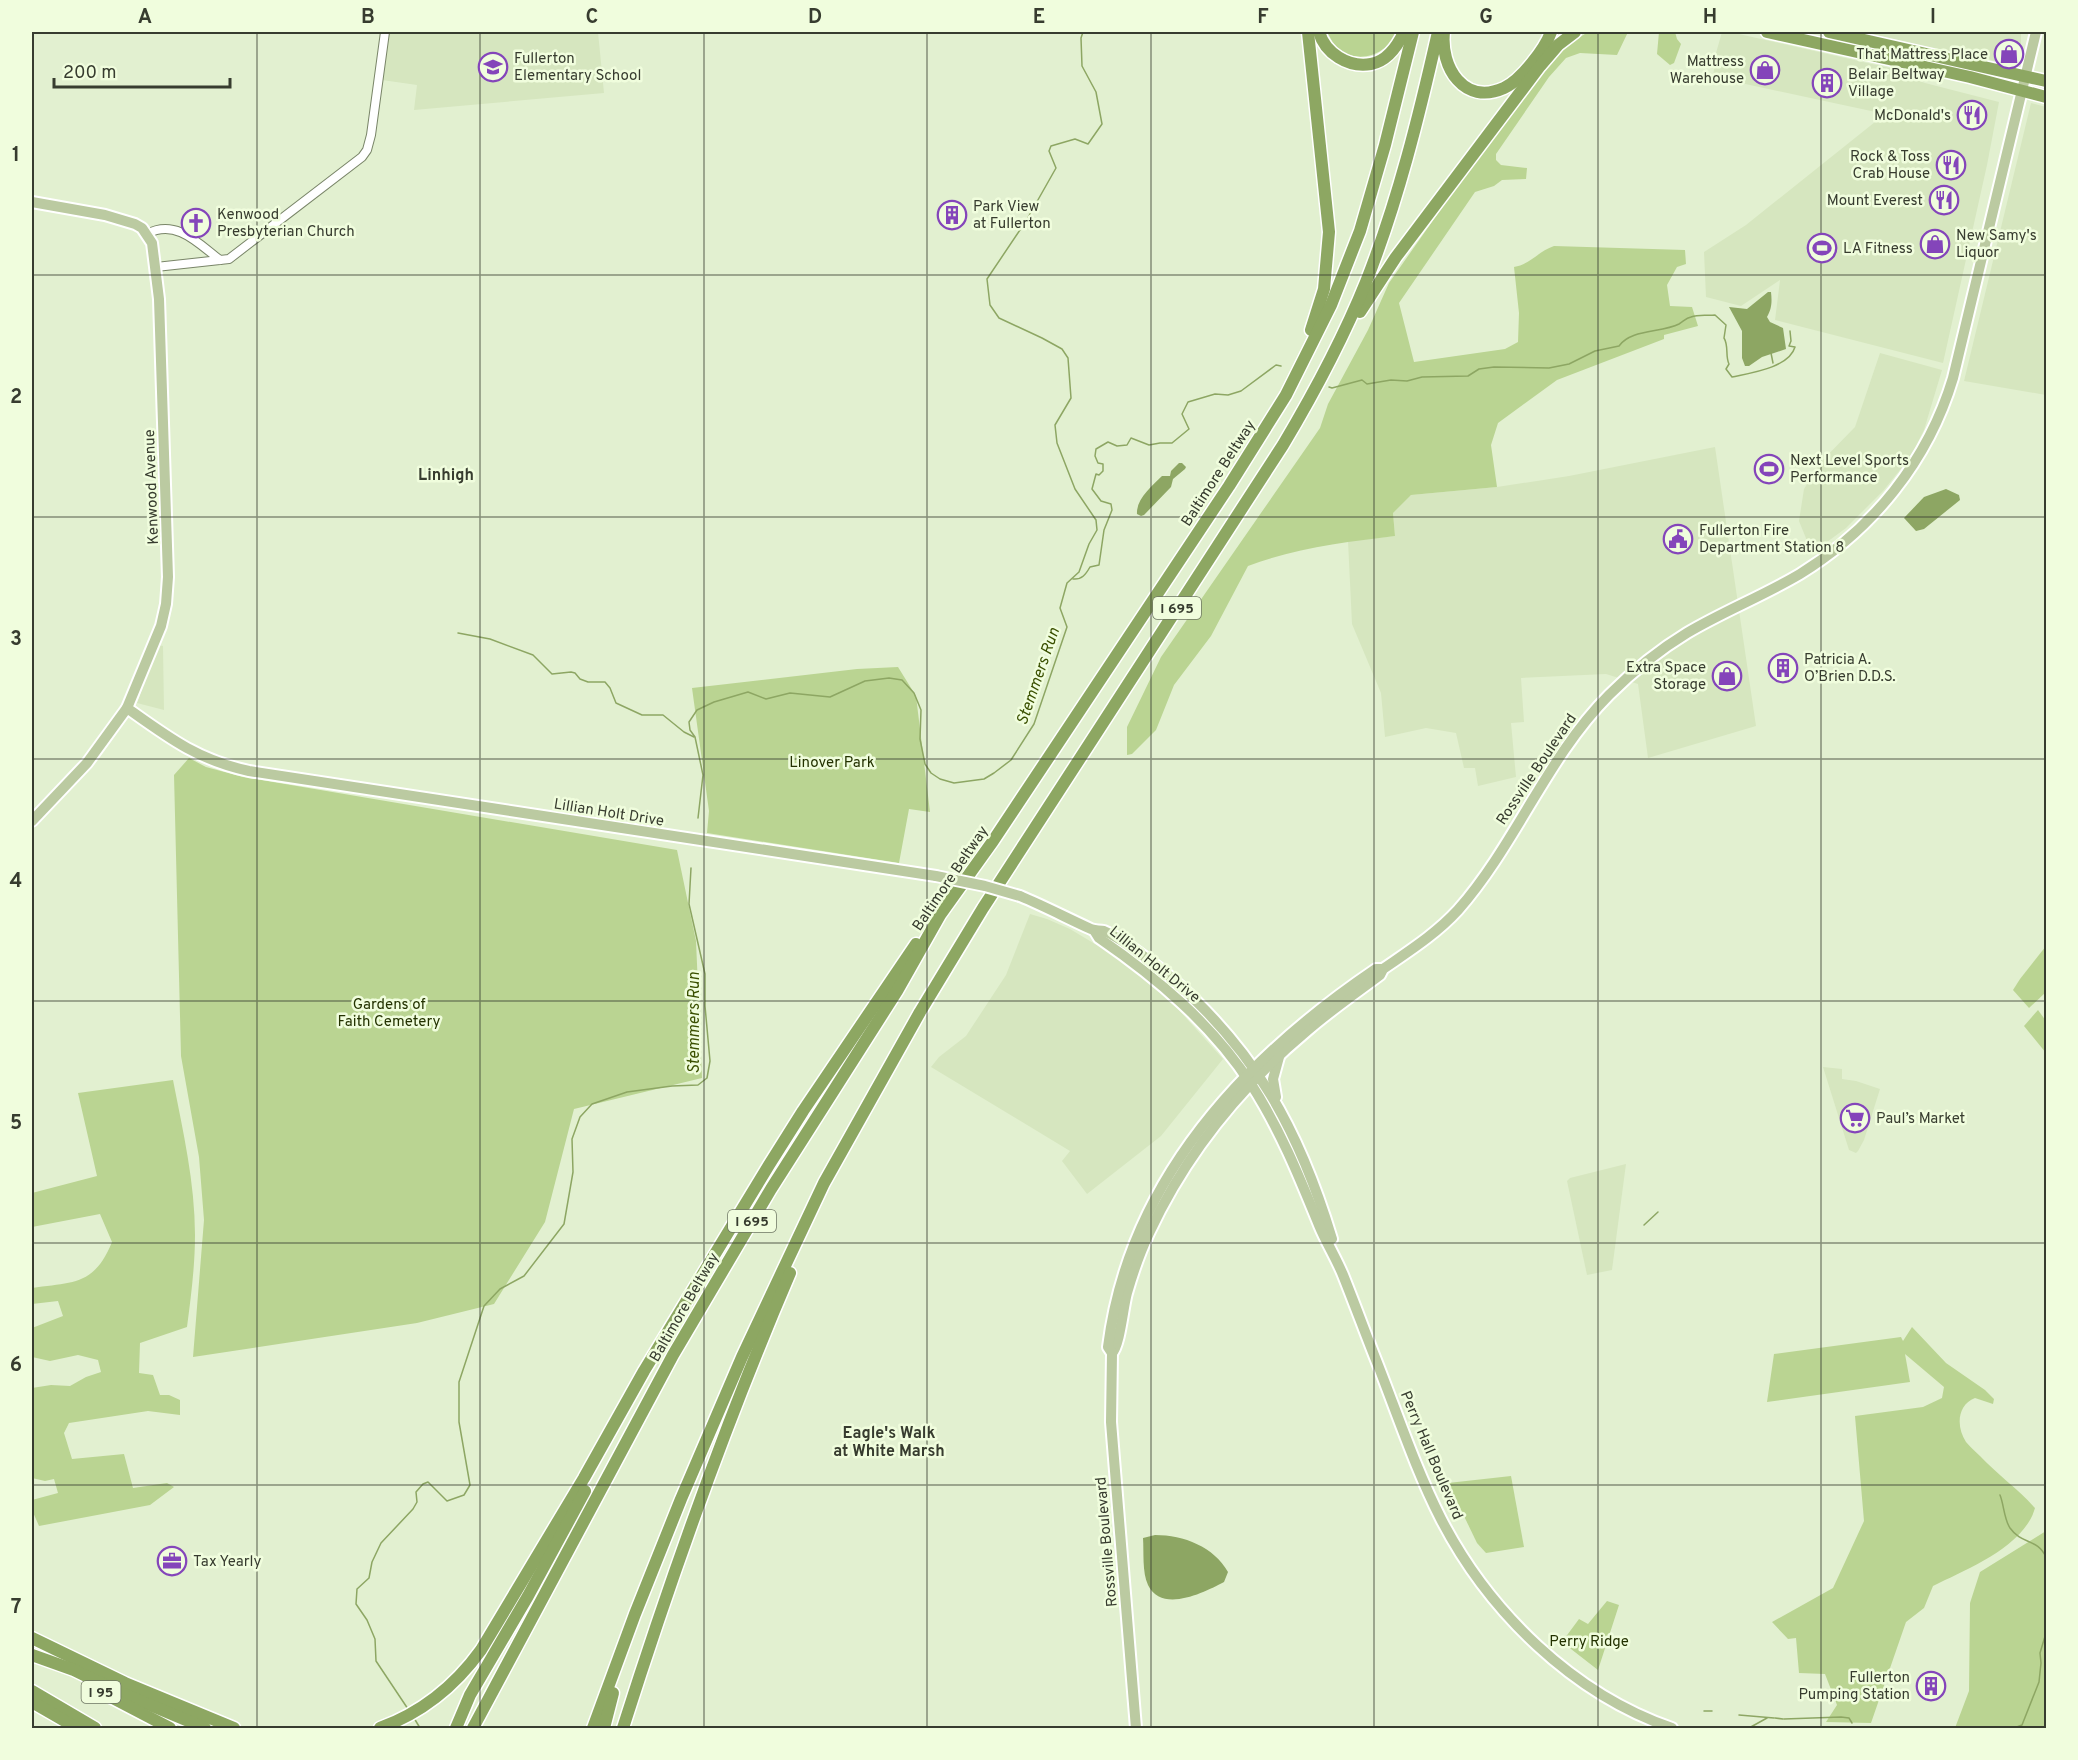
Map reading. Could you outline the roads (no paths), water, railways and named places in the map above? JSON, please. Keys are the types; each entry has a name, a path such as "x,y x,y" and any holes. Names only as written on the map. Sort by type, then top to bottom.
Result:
{"highway":[{"path":"1215,507 1301,353 1324,289 1329,232 1308,32"},
{"path":"1319,32 1330,52 1341,59 1371,64 1384,57 1396,45 1404,32"},
{"name":"Baltimore Beltway","path":"473,1728 694,1318 776,1180 897,990 940,915 997,835 1215,507 1286,395 1340,284 1360,231 1413,32"},
{"name":"I 695","path":"593,1728 639,1604 733,1377 824,1183 955,954 1023,845 1283,445 1335,351 1365,282 1393,205 1438,32"},
{"path":"1444,32 1445,60 1453,76 1466,87 1485,92 1502,89 1521,76 1547,42 1551,32"},
{"path":"1335,351 1410,237 1551,53 1575,32"},
{"path":"1767,32 2046,97"},
{"path":"1829,32 2046,81"},
{"path":"380,1728 428,1704 461,1675 481,1650 693,1289 802,1111 918,941 940,915"},
{"path":"623,1728 684,1542 721,1441 783,1290 832,1182 843,1151"},
{"path":"456,1728 477,1683 645,1380 653,1359"},
{"path":"604,1728 629,1644 686,1500 706,1442"},
{"path":"32,1638 125,1683 234,1728"},
{"path":"32,1656 74,1670 127,1696 206,1728"},
{"name":"I 95","path":"32,1656 170,1728"},
{"path":"32,1691 95,1728"},
{"path":"32,1702 77,1728"}],"main road":[{"name":"Rossville Boulevard","path":"1252,1075 1322,1018 1380,975 1383,969 1428,937 1464,902 1573,738 1595,710 1621,683 1660,651 1686,634 1783,584 1820,560 1863,526 1903,480 1934,429 1950,389 2036,32"},
{"path":"32,202 118,218 139,226 147,234"},
{"name":"Kenwood Avenue","path":"32,821 87,763 127,708 161,626 166,604 168,560 162,345 156,267 153,247 147,234"},
{"name":"Lillian Holt Drive","path":"127,708 194,753 240,770 936,876 1020,896 1094,930 1099,938 1171,986 1208,1030 1252,1075"},
{"name":"Rossville Boulevard","path":"1136,1728 1111,1422 1112,1353 1117,1348 1131,1277 1157,1216 1188,1163 1252,1075 1324,1005 1376,969 1383,969"},
{"path":"1279,1055 1273,1079 1280,1109"},
{"name":"Perry Hall Boulevard","path":"1252,1075 1280,1109 1298,1145 1317,1190 1342,1274"},
{"name":"Perry Hall Boulevard","path":"1252,1075 1284,1141 1342,1274 1431,1498 1450,1535 1479,1581 1517,1625 1561,1666 1628,1710 1672,1728"}],"street":[{"path":"156,267 230,259 351,167 367,150 371,135 385,32"},
{"path":"147,234 157,229 186,233 220,260"}],"waterway":[{"name":"Stemmers Run","path":"698,818 703,775 695,737 690,730 689,722 697,710 714,702 748,692 766,699 790,693 830,697 865,681 889,678 902,680 914,693 921,710 920,739 925,764 931,773 940,779 954,783 984,779 994,773 1011,760 1034,724 1067,627 1060,608 1067,583 1079,572 1089,544 1097,530 1096,520 1075,489 1057,443 1055,425 1071,398 1068,358 1062,349 999,318 990,305 987,279 1026,221 1056,168 1049,151 1051,146 1075,139 1088,144 1102,124 1096,92 1082,66 1081,38 1083,32"},
{"path":"1329,387 1362,380 1367,384 1391,380 1407,381 1422,377 1468,376 1479,369 1494,367 1549,368 1569,364 1595,351 1619,346 1639,334 1672,327 1689,317 1700,315 1715,315 1726,325 1724,338 1729,364 1726,369 1732,377 1768,368 1785,360 1795,347 1789,346 1790,331"},
{"path":"1771,353 1773,363"},
{"path":"1073,579 1081,577 1090,567 1099,565 1104,530 1112,510 1111,504 1101,501 1092,489 1096,474 1099,475 1103,471 1103,464 1098,463 1095,456 1096,449 1108,442 1117,446 1127,445 1131,438 1149,445 1172,443 1189,429 1182,414 1188,402 1215,394 1228,395 1241,391 1276,365 1281,366"},
{"path":"458,633 490,639 533,655 552,674 571,672 588,682 605,682 616,703 642,715 663,715 694,737"},
{"name":"Stemmers Run","path":"408,1709 376,1661 375,1639 367,1620 356,1604 357,1589 369,1578 372,1562 381,1543 413,1509 417,1502 416,1492 423,1484 428,1482 447,1501 464,1495 470,1485 459,1422 459,1382 484,1306 500,1289 524,1276 564,1224 573,1172 572,1139 580,1117 592,1104 627,1092 698,1085 707,1078 710,1061 705,1006 705,974 689,904 691,868"},
{"path":"1644,1225 1658,1212"},
{"path":"2000,1495 2010,1528 2019,1537 2038,1547 2046,1557"},
{"path":"2014,1728 2022,1725 2039,1682 2040,1653 2046,1633"},
{"path":"1704,1711 1712,1711"},
{"path":"1739,1715 1774,1718"},
{"path":"1784,1719 1841,1717 1849,1718 1852,1723"},
{"name":"Stemmers Run","path":"414,1718 420,1728"},
{"path":"1749,1728 1767,1718"},
{"path":"1775,1718 1783,1719"}],"place":[{"name":"That Mattress Place","path":"2009,54"},
{"name":"Fullerton Elementary School","path":"493,67"},
{"name":"Mattress Warehouse","path":"1765,70"},
{"name":"Belair Beltway Village","path":"1827,83"},
{"name":"McDonald's","path":"1972,115"},
{"name":"Rock & Toss Crab House","path":"1951,165"},
{"name":"Mount Everest","path":"1944,200"},
{"name":"Park View at Fullerton","path":"952,215"},
{"name":"Kenwood Presbyterian Church","path":"196,223"},
{"name":"New Samy's Liquor","path":"1935,244"},
{"name":"LA Fitness","path":"1822,248"},
{"name":"Next Level Sports Performance","path":"1769,469"},
{"name":"Fullerton Fire Department Station 8","path":"1678,539"},
{"name":"Patricia A. O’Brien D.D.S.","path":"1783,668"},
{"name":"Extra Space Storage","path":"1727,676"},
{"name":"Paul’s Market","path":"1855,1118"},
{"name":"Tax Yearly","path":"172,1561"},
{"name":"Fullerton Pumping Station","path":"1931,1686"}],"district":[{"name":"Linhigh","path":"446,474"},
{"name":"Eagle's Walk at White Marsh","path":"889,1441"}],"park label":[{"name":"Linover Park","path":"832,762"},
{"name":"Gardens of Faith Cemetery","path":"389,1012"},
{"name":"Perry Ridge","path":"1589,1641"}]}
